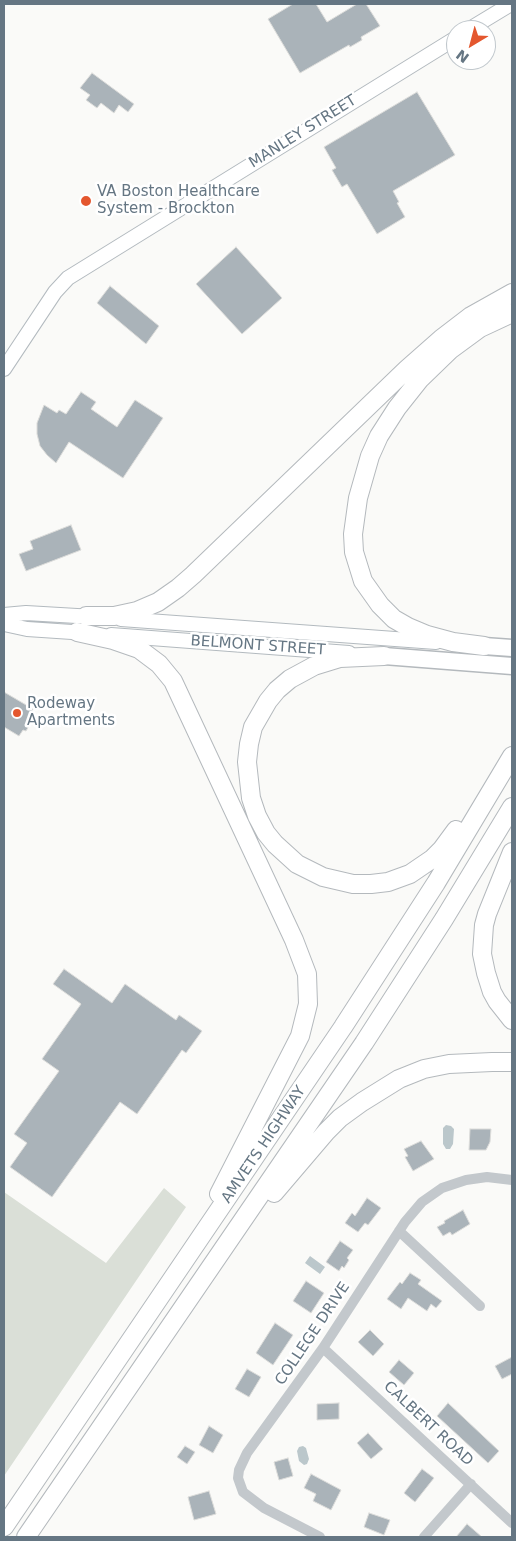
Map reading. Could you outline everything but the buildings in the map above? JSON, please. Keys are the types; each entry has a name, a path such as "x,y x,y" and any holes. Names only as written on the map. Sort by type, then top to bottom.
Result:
{"highway":[{"path":"86,616 114,616 137,611 151,605 178,588 432,346 458,325 512,292"},
{"path":"484,646 453,642 427,635 394,619 380,605 364,581 354,552 353,534 358,498 368,463 379,436 397,408 420,379 450,350 480,328 512,313"},
{"path":"77,632 113,640 139,649 159,664 173,681 294,940 307,974 308,1004 300,1036 246,1139 192,1252"},
{"name":"BELMONT STREET","path":"484,646 512,648"},
{"path":"384,656 340,658 304,670 277,690 253,727 247,762 248,780 254,807 266,832 275,844 297,864 323,877 353,884 388,882 410,874 421,868 442,849 512,754"},
{"name":"BELMONT STREET","path":"384,656 509,665"},
{"name":"AMVETS HIGHWAY","path":"4,1527 192,1252 387,961 512,754"},
{"name":"AMVETS HIGHWAY","path":"26,1537 364,1043 444,919 512,807"},
{"path":"512,852 486,919 482,954 486,973 496,1001 512,1020"},
{"path":"214,1264 326,1132 368,1098 399,1079 424,1069 463,1063 512,1062"}],"main road":[{"path":"485,20 511,4"},
{"name":"MANLEY STREET","path":"4,369 50,299 68,278 446,44"},
{"name":"BELMONT STREET","path":"4,615 26,613 86,616 484,646"},
{"name":"BELMONT STREET","path":"4,624 27,629 384,656"}],"street":[{"name":"COLLEGE DRIVE","path":"320,1537 287,1521 249,1498 243,1492 238,1478 239,1470 247,1453 323,1348 399,1231 422,1202 442,1188 454,1183 476,1178 512,1180"},
{"path":"399,1231 480,1306"},
{"name":"CALBERT ROAD","path":"323,1348 512,1523"},
{"path":"424,1537 471,1484"}],"shaded area":[{"path":"446,1125 454,1129 453,1144 450,1149 446,1149 443,1144 443,1128"},
{"path":"164,1188 186,1207 4,1476 4,1192 106,1263"},
{"path":"310,1256 325,1267 320,1274 305,1263"},
{"path":"303,1446 306,1448 309,1459 307,1464 304,1465 299,1461 297,1451 299,1447"}],"place":[{"name":"VA Boston Healthcare System - Brockton","path":"86,201"},
{"name":"Rodeway Apartments","path":"17,713"}]}
